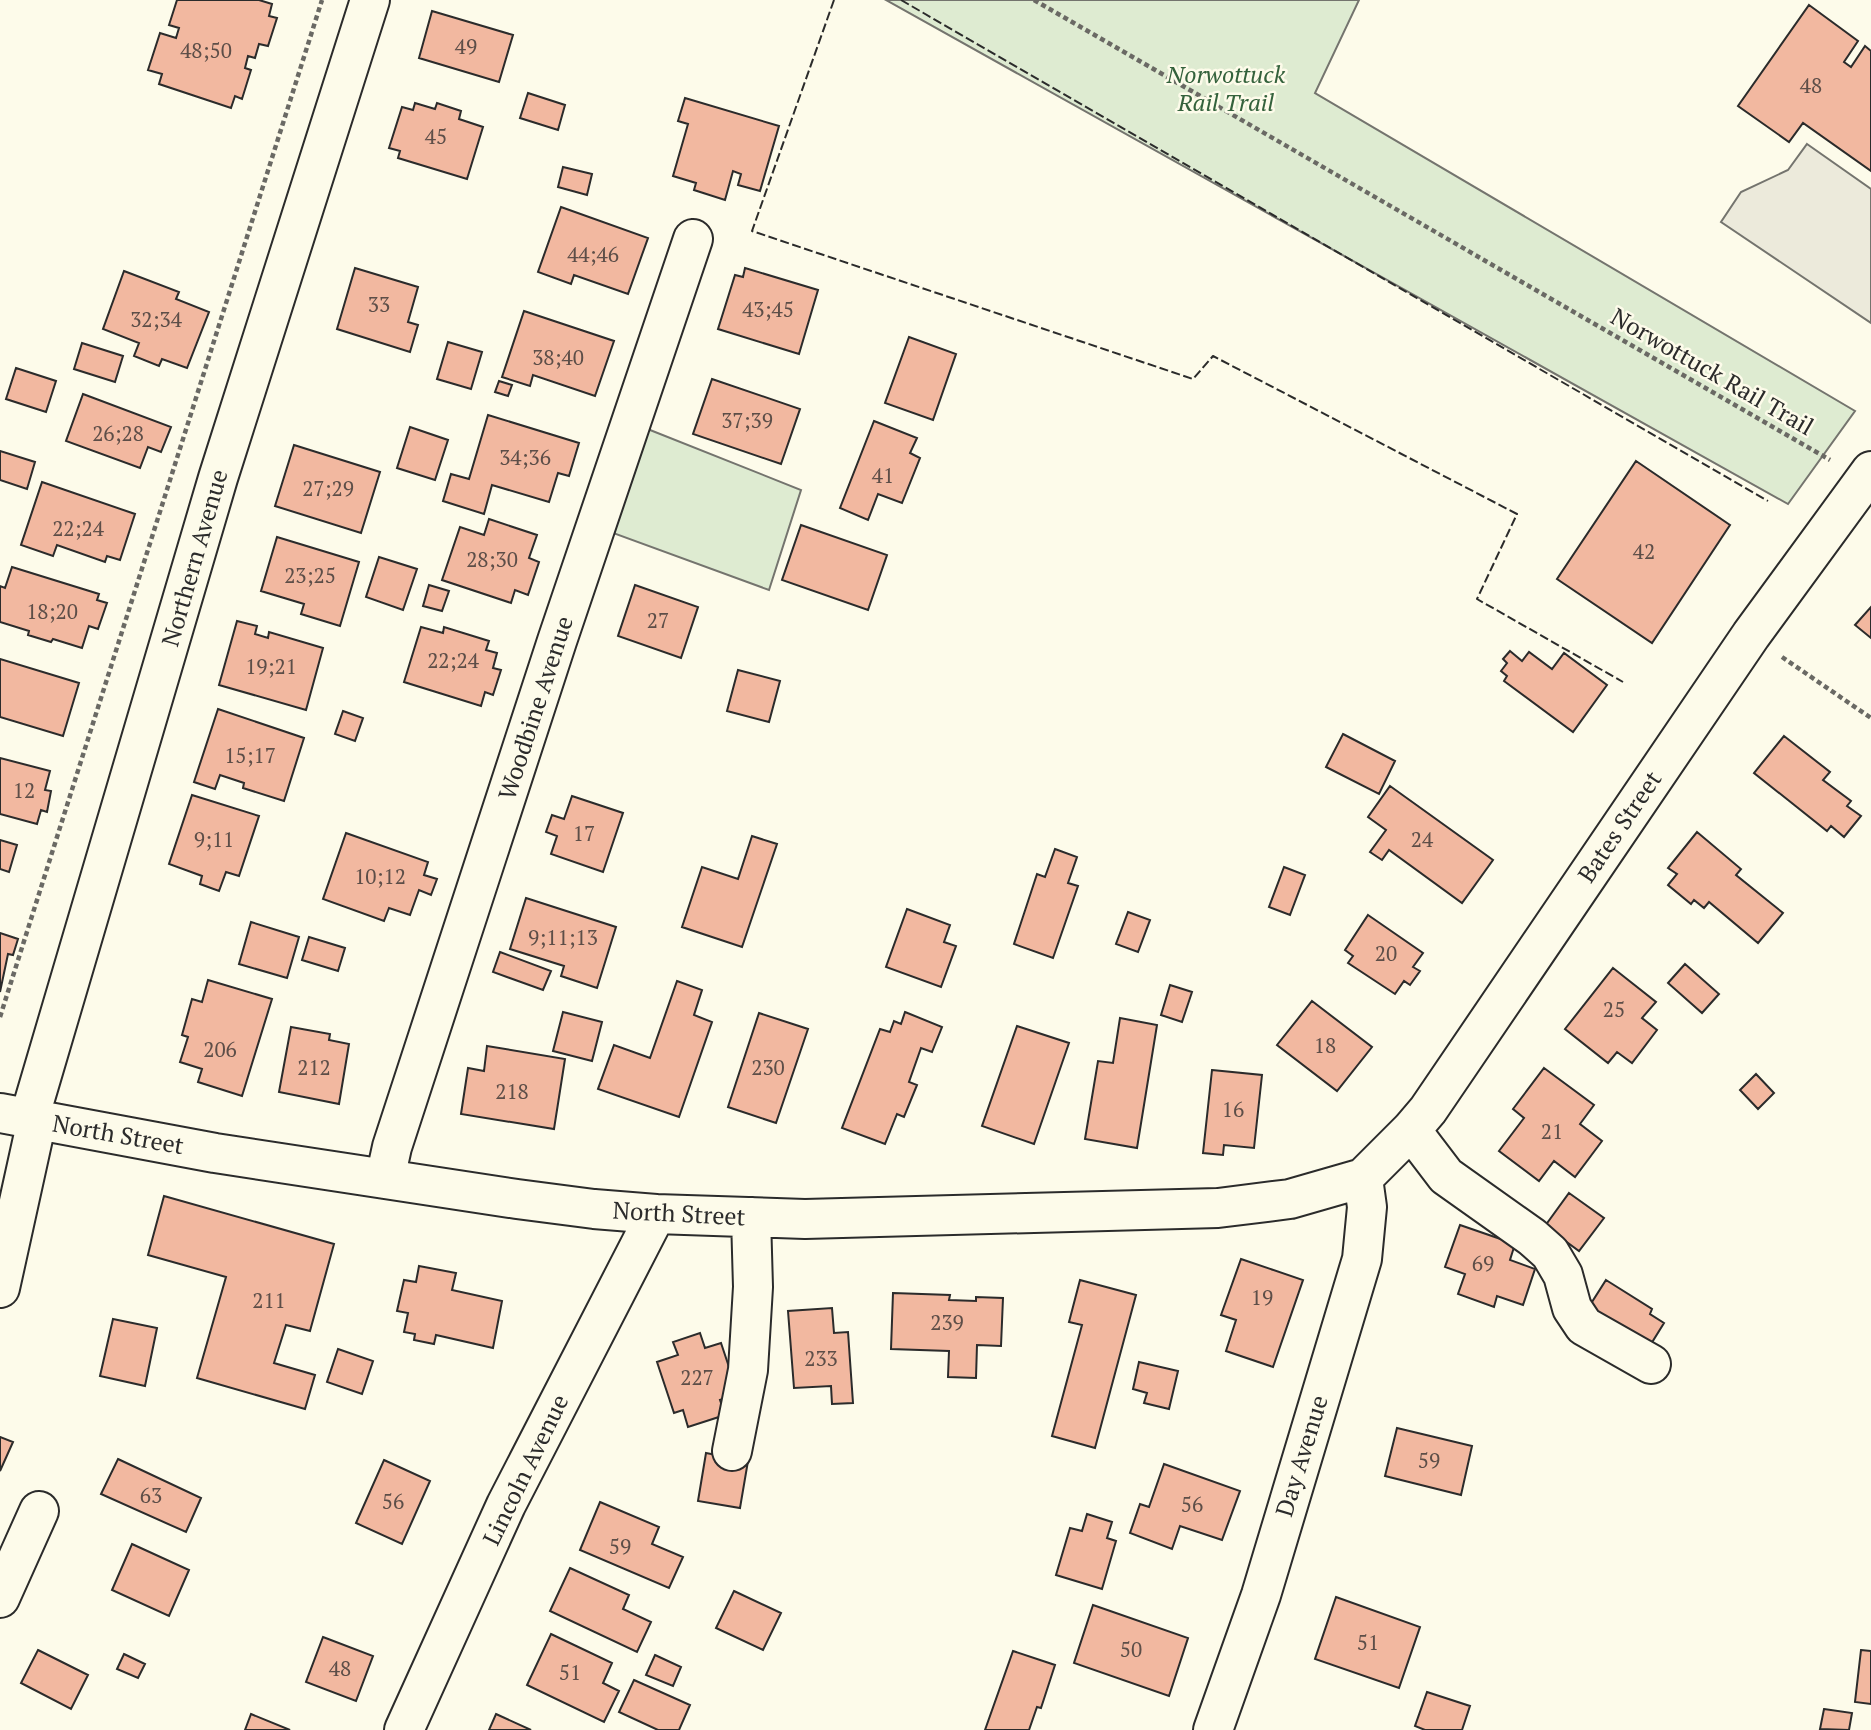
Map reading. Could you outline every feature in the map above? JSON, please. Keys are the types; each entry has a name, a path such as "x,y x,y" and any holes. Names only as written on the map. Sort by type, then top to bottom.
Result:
{"street":[{"name":"Northern Avenue","path":"0,1287 22,1117 218,478 370,0"},
{"name":"Woodbine Avenue","path":"385,1179 392,1147 557,640 693,239"},
{"name":"Bates Street","path":"1363,1178 1428,1110 1751,635 1871,471"},
{"name":"North Street","path":"22,1117 215,1153 581,1208 656,1214 805,1219 1218,1208 1290,1199 1363,1178"},
{"path":"1411,1130 1446,1176 1532,1237 1550,1253 1563,1275 1572,1308 1584,1326 1651,1364"},
{"name":"Day Avenue","path":"1213,1730 1261,1595 1362,1259 1367,1207 1363,1178"},
{"name":"Lincoln Avenue","path":"404,1730 506,1505 656,1214"},
{"path":"732,1451 748,1370 753,1287 751,1217"},
{"path":"0,1598 39,1510"}],"path":[{"path":"0,1017 322,0"},
{"name":"Norwottuck Rail Trail","path":"1034,0 1827,459"},
{"path":"1751,635 1871,718"}],"green space":[{"name":"Norwottuck Rail Trail","path":"886,0 1359,0 1315,93 1855,411 1788,504"},
{"path":"645,428 801,490 769,590 613,533"}],"shaded area":[{"path":"1807,144 1871,189 1871,323 1721,222 1741,192 1788,170"}],"building":[{"path":"177,0 259,0 272,4 269,16 277,18 268,46 259,44 255,58 248,56 245,68 251,70 242,99 235,96 231,108 159,84 162,74 148,70 160,33 176,38 179,28 169,25"},
{"path":"1809,5 1858,41 1844,62 1851,67 1865,46 1871,51 1871,171 1803,123 1789,142 1738,106"},
{"path":"432,11 513,35 499,82 419,58"},
{"path":"528,93 565,105 558,130 520,118"},
{"path":"685,98 779,126 760,191 738,185 741,174 733,171 725,200 694,190 696,183 673,176 688,124 678,121"},
{"path":"415,103 435,109 437,103 461,111 459,119 483,127 467,179 398,158 400,151 389,148 402,107 413,110"},
{"path":"563,167 592,174 587,195 558,187"},
{"path":"561,207 648,238 628,294 574,275 571,284 538,272"},
{"path":"355,268 418,287 408,322 418,325 410,352 337,329"},
{"path":"745,268 818,290 799,354 718,329 735,275 743,277"},
{"path":"124,271 179,292 176,299 209,312 187,368 162,359 159,366 134,356 139,343 103,329"},
{"path":"524,311 614,341 595,396 533,375 530,386 502,377"},
{"path":"909,337 956,354 933,420 885,403"},
{"path":"448,342 482,352 471,389 437,379"},
{"path":"82,343 123,356 115,382 74,369"},
{"path":"16,368 56,381 46,412 6,399"},
{"path":"712,379 800,409 781,464 693,434"},
{"path":"499,381 512,385 508,396 495,392"},
{"path":"83,394 171,427 161,452 148,447 140,468 66,441"},
{"path":"488,415 579,443 569,476 558,473 549,502 492,485 484,514 443,501 451,474 469,479"},
{"path":"874,421 917,438 910,453 920,458 902,503 878,494 868,520 840,508"},
{"path":"410,427 448,440 435,480 397,468"},
{"path":"294,445 380,472 361,533 275,506"},
{"path":"0,451 35,462 27,489 0,480"},
{"path":"1636,461 1730,525 1652,643 1557,579"},
{"path":"42,482 135,514 120,560 107,556 105,562 57,545 53,556 21,545"},
{"path":"489,519 537,535 529,558 539,562 528,595 515,590 511,603 442,580 460,527 484,535"},
{"path":"801,525 887,555 868,610 782,580"},
{"path":"277,537 359,562 340,626 301,614 304,604 261,591"},
{"path":"379,557 417,569 403,610 366,597"},
{"path":"12,567 99,594 97,600 107,603 98,629 89,626 82,648 28,635 29,631 0,622 0,586 5,588"},
{"path":"429,585 449,591 442,611 423,606"},
{"path":"635,585 698,607 681,658 618,636"},
{"path":"1871,607 1871,638 1855,625"},
{"path":"237,621 257,626 255,634 268,638 269,632 323,648 306,710 219,685"},
{"path":"421,627 443,633 444,627 489,641 486,650 497,653 493,668 501,670 493,695 485,692 481,706 404,682"},
{"path":"1510,651 1522,661 1529,652 1552,669 1564,653 1607,685 1573,732 1504,681 1507,676 1501,671 1507,663 1503,659"},
{"path":"0,659 79,683 63,736 0,717"},
{"path":"738,670 780,681 769,722 727,711"},
{"path":"218,709 304,738 284,801 243,788 244,783 220,775 215,789 194,782"},
{"path":"343,711 363,718 355,741 335,734"},
{"path":"1343,734 1395,761 1379,794 1326,767"},
{"path":"1784,736 1830,772 1823,780 1851,801 1847,806 1861,816 1844,837 1831,826 1827,831 1754,773"},
{"path":"0,758 50,771 45,790 51,791 47,812 41,810 37,824 0,814"},
{"path":"1390,786 1493,860 1462,903 1389,850 1382,860 1370,852 1386,830 1368,817"},
{"path":"192,795 259,816 239,876 226,872 219,891 200,884 202,876 169,864"},
{"path":"572,796 623,813 603,872 551,854 557,836 546,832 552,815 564,819"},
{"path":"1697,832 1741,869 1736,875 1783,913 1758,943 1709,902 1704,908 1694,900 1691,904 1668,885 1677,874 1668,868"},
{"path":"346,833 428,862 424,875 437,879 431,895 419,890 410,915 389,908 384,921 323,899"},
{"path":"752,836 777,844 742,947 682,927 702,867 738,879"},
{"path":"0,840 17,845 9,872 0,869"},
{"path":"1055,849 1077,857 1068,883 1078,886 1053,958 1014,944 1037,874 1045,877"},
{"path":"1284,867 1305,875 1290,915 1269,907"},
{"path":"526,898 616,927 597,988 561,976 564,966 510,949"},
{"path":"907,909 950,925 944,942 956,946 941,987 886,967"},
{"path":"1128,912 1150,920 1138,952 1116,944"},
{"path":"1368,915 1423,953 1413,967 1420,971 1410,985 1404,981 1395,994 1348,963 1353,956 1345,950"},
{"path":"251,922 299,937 287,978 239,964"},
{"path":"0,933 18,939 13,955 8,954 0,992"},
{"path":"309,937 345,948 338,971 302,960"},
{"path":"500,952 551,971 543,990 493,972"},
{"path":"1685,964 1719,994 1702,1013 1668,983"},
{"path":"1613,968 1656,1002 1642,1018 1657,1030 1632,1063 1617,1052 1608,1063 1565,1029"},
{"path":"208,980 272,999 242,1096 198,1082 202,1069 180,1062 188,1037 182,1035 192,999 202,1002"},
{"path":"677,981 702,990 694,1015 712,1022 679,1117 598,1089 614,1045 650,1058"},
{"path":"1170,985 1192,992 1182,1022 1161,1015"},
{"path":"1312,1001 1372,1047 1337,1091 1277,1045"},
{"path":"563,1012 602,1022 592,1061 553,1051"},
{"path":"905,1012 942,1027 932,1052 921,1048 909,1082 917,1085 904,1117 897,1114 885,1144 842,1128 880,1029 890,1032 894,1021 901,1024"},
{"path":"759,1013 808,1029 776,1123 728,1107"},
{"path":"1120,1018 1157,1025 1137,1148 1085,1139 1098,1061 1113,1063"},
{"path":"1017,1026 1069,1043 1034,1144 982,1126"},
{"path":"291,1027 330,1034 329,1040 349,1044 339,1104 279,1092"},
{"path":"487,1046 565,1059 554,1129 461,1114 468,1068 484,1071"},
{"path":"1544,1068 1594,1105 1580,1124 1602,1141 1575,1177 1554,1161 1539,1181 1499,1151 1524,1118 1513,1109"},
{"path":"1212,1070 1262,1075 1254,1148 1224,1145 1223,1155 1203,1153"},
{"path":"1756,1074 1774,1093 1758,1109 1740,1090"},
{"path":"1569,1193 1604,1218 1579,1251 1545,1226"},
{"path":"164,1196 334,1244 310,1331 286,1325 274,1363 315,1375 305,1409 197,1378 226,1277 148,1255"},
{"path":"1460,1225 1515,1244 1510,1260 1535,1269 1523,1305 1497,1296 1494,1307 1458,1294 1465,1274 1445,1267"},
{"path":"1241,1259 1303,1280 1273,1367 1226,1351 1236,1320 1221,1315"},
{"path":"419,1266 456,1273 452,1290 502,1301 493,1348 436,1335 434,1344 414,1340 415,1334 404,1332 408,1313 397,1311 404,1280 416,1282"},
{"path":"1080,1280 1136,1295 1095,1448 1052,1436 1082,1325 1069,1322"},
{"path":"1606,1280 1652,1309 1650,1314 1664,1323 1646,1352 1585,1313"},
{"path":"893,1293 950,1295 949,1300 1003,1298 1001,1346 977,1345 976,1378 948,1377 949,1351 891,1349"},
{"path":"832,1308 834,1333 848,1332 853,1403 832,1404 831,1386 794,1388 788,1311"},
{"path":"113,1319 157,1328 145,1386 100,1376"},
{"path":"700,1333 705,1348 721,1343 738,1394 720,1400 725,1415 688,1427 683,1410 674,1413 657,1362 678,1355 673,1342"},
{"path":"338,1349 373,1361 362,1394 327,1382"},
{"path":"1139,1362 1178,1371 1169,1409 1144,1403 1147,1393 1133,1389"},
{"path":"1397,1428 1472,1446 1461,1495 1385,1476"},
{"path":"0,1437 13,1442 0,1471"},
{"path":"706,1453 748,1461 740,1508 698,1501"},
{"path":"118,1459 201,1498 186,1532 101,1494"},
{"path":"384,1460 430,1481 402,1544 356,1523"},
{"path":"1164,1464 1240,1491 1222,1540 1180,1526 1172,1549 1130,1533 1140,1504 1149,1507"},
{"path":"600,1502 659,1527 652,1544 683,1557 669,1588 580,1550"},
{"path":"1087,1514 1112,1522 1107,1538 1116,1541 1102,1589 1056,1575 1070,1528 1082,1531"},
{"path":"132,1544 189,1570 169,1616 112,1590"},
{"path":"570,1568 629,1595 623,1609 651,1622 637,1652 550,1611"},
{"path":"734,1591 781,1613 763,1650 716,1628"},
{"path":"1336,1597 1420,1627 1399,1688 1315,1659"},
{"path":"1093,1605 1188,1638 1169,1696 1074,1663"},
{"path":"551,1634 612,1663 603,1683 619,1691 604,1722 527,1685"},
{"path":"323,1637 373,1656 356,1701 306,1682"},
{"path":"38,1650 88,1675 71,1709 21,1683"},
{"path":"1861,1650 1871,1651 1871,1704 1855,1702"},
{"path":"1013,1651 1055,1665 1041,1708 1037,1707 1029,1730 985,1730"},
{"path":"124,1654 145,1664 138,1678 117,1669"},
{"path":"655,1655 681,1667 673,1686 646,1675"},
{"path":"634,1680 690,1705 679,1730 658,1730 619,1712"},
{"path":"1427,1692 1470,1706 1462,1730 1425,1730 1415,1726"},
{"path":"1824,1709 1852,1713 1849,1730 1820,1729"},
{"path":"251,1714 290,1730 245,1730"},
{"path":"496,1714 531,1730 489,1730"}],"fence":[{"path":"834,0 752,231 1193,379 1213,356 1517,514 1477,599 1623,682"},
{"path":"901,0 1768,501"}]}
